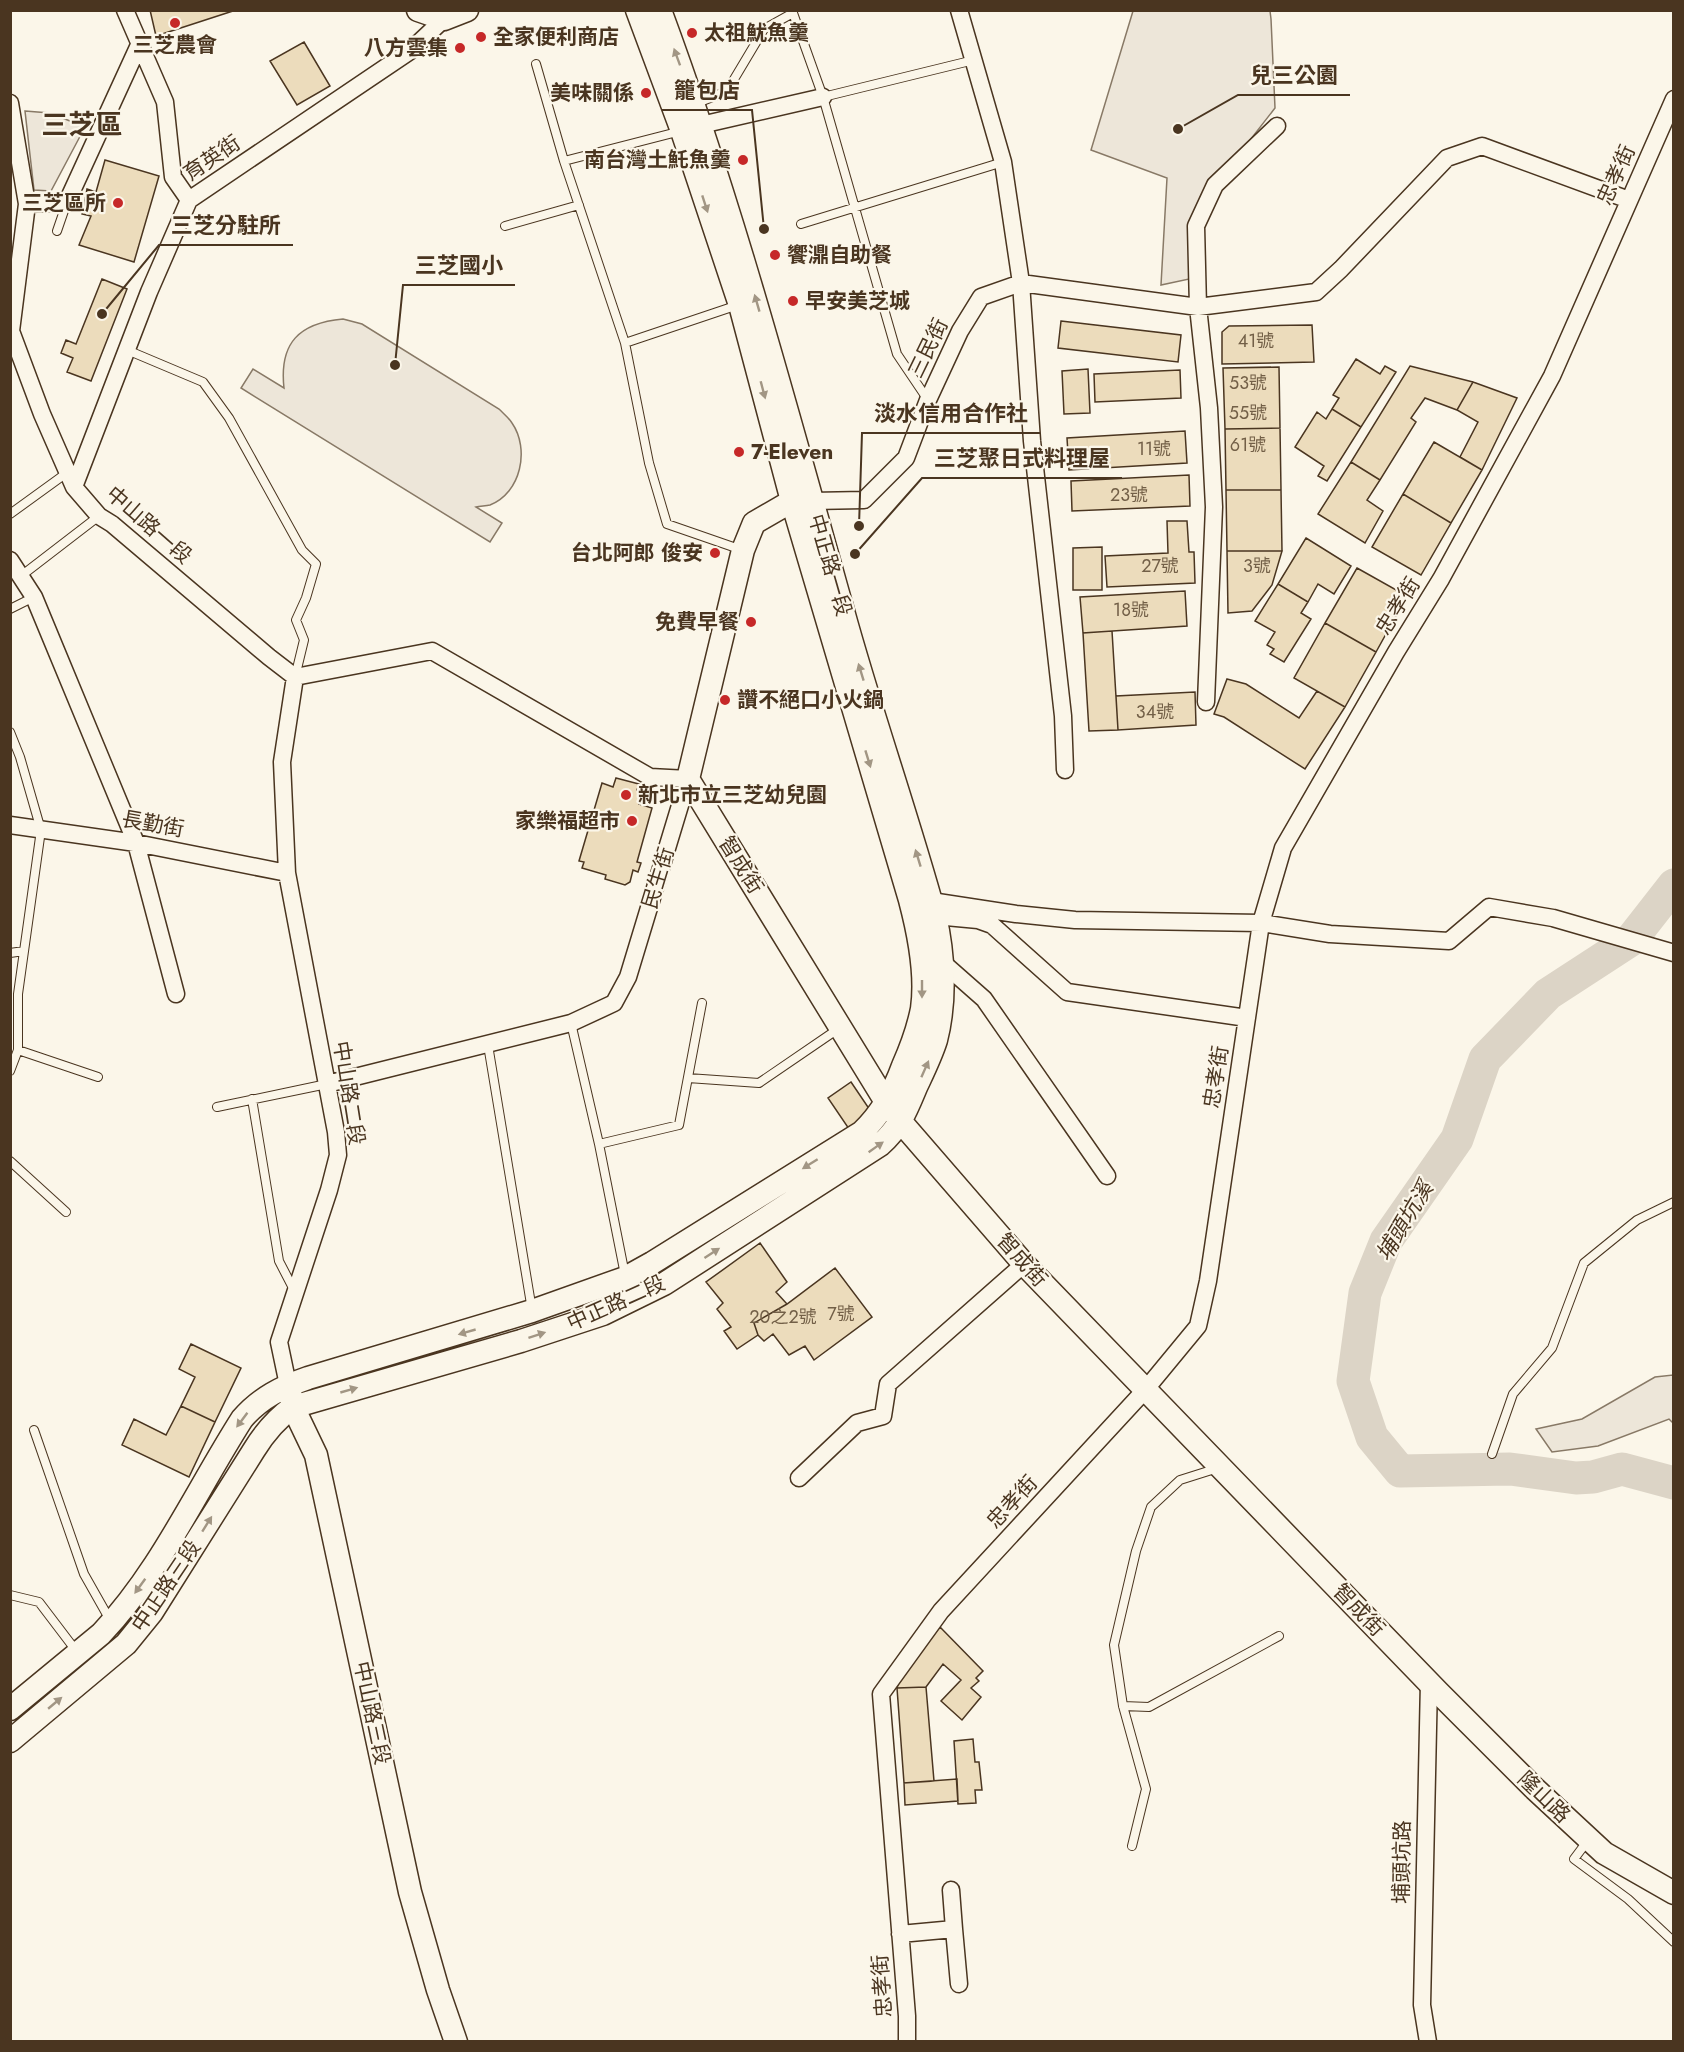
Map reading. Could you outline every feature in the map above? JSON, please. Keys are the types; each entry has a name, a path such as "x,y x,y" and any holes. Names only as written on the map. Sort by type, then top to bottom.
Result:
{"main road":[{"path":"418,10 443,15 467,10"},
{"name":"中正路一段","path":"637,10 692,120 756,300 802,501 916,923 932,961 941,1003 936,1038 901,1122"},
{"name":"中正路一段","path":"660,10 692,120 740,305 802,501 843,615 933,909 932,961 922,1009 913,1044 895,1087 886,1102"},
{"name":"民生街","path":"688,779 743,550 754,523 802,501"},
{"name":"智成街","path":"688,779 886,1102 901,1122 1024,1264 1429,1682"},
{"name":"中正路二段","path":"288,1385 532,1311 625,1278 862,1132 876,1118 886,1102"},
{"name":"中正路二段","path":"293,1407 521,1341 603,1314 664,1284 879,1145 901,1122"},
{"name":"中山路三段","path":"288,1385 293,1407 316,1455 410,1892 438,1990 456,2042"},
{"name":"中正路三段","path":"10,1709 111,1623 143,1583 242,1419 263,1399 288,1385"},
{"name":"中正路三段","path":"10,1741 126,1644 152,1612 268,1427 293,1407"},
{"name":"隆山路","path":"1429,1682 1535,1789 1604,1853 1674,1893"}],"street":[{"path":"125,10 165,102 173,177 189,200"},
{"path":"959,10 1003,162 1021,283 1032,441 1063,716 1065,770"},
{"name":"育英街","path":"71,479 189,200 410,51 443,15"},
{"path":"27,204 67,202 139,45"},
{"path":"692,120 823,97"},
{"name":"忠孝街","path":"907,2042 908,2016 881,1694 942,1611 1146,1389 1198,1326 1208,1281 1261,923 1283,848 1396,651 1441,579 1552,376 1674,99"},
{"name":"中山路一段","path":"10,103 12,130 27,204 12,331 42,414 71,479 99,516 112,524 269,657 295,676"},
{"path":"1206,702 1214,507 1209,408 1198,307 1196,226 1215,185 1277,126"},
{"path":"1021,283 1198,307 1316,292 1447,158 1482,146 1629,200"},
{"name":"三民街","path":"802,501 864,500 906,458 927,400 960,331 981,297 1021,283"},
{"path":"10,560 34,597 136,843 176,994"},
{"path":"287,873 282,762 295,676 432,651 650,777 688,779"},
{"name":"民生街","path":"327,1084 571,1023 614,1003 628,978 688,779"},
{"name":"長勤街","path":"10,825 136,843 287,873"},
{"name":"中山路二段","path":"287,873 336,1132 338,1155 329,1190 279,1342 288,1385"},
{"path":"933,909 1075,920 1261,923 1330,934 1449,941 1489,907 1553,918 1674,953"},
{"path":"933,909 992,925 1067,992 1247,1018"},
{"path":"932,961 984,999 1107,1176"},
{"path":"799,1478 857,1423 883,1416 888,1384 1024,1264"},
{"name":"埔頭坑路","path":"1428,2042 1422,2005 1429,1682"},
{"path":"951,1890 959,1984"},
{"path":"900,1934 954,1929"}],"lane":[{"path":"564,161 692,120 727,91 764,29 796,12 856,208 897,354 927,400"},
{"path":"823,97 974,60"},
{"path":"536,64 564,161 625,343 649,463 667,524 743,550"},
{"path":"801,224 1003,162"},
{"path":"57,231 67,202"},
{"path":"505,226 579,205"},
{"path":"625,343 740,305"},
{"path":"127,350 202,382 229,418 302,550 316,564 306,598 296,621 304,640 295,676"},
{"path":"10,514 71,479"},
{"path":"21,576 99,516"},
{"path":"10,609 34,597"},
{"path":"10,732 20,757 41,830 24,951 14,994 18,1050 10,1071"},
{"path":"10,953 24,951"},
{"path":"599,1144 679,1125 702,1003"},
{"path":"571,1023 599,1144 630,1301"},
{"path":"688,1078 759,1083 842,1027"},
{"path":"488,1044 532,1311"},
{"path":"18,1050 98,1077"},
{"path":"217,1107 327,1084"},
{"path":"252,1099 279,1262 296,1293"},
{"path":"10,1161 66,1212"},
{"path":"1492,1455 1513,1394 1551,1348 1584,1263 1637,1220 1674,1202"},
{"path":"34,1430 84,1574 111,1623"},
{"path":"1132,1845 1146,1789 1124,1706 1114,1645 1136,1551 1151,1507 1180,1480 1220,1467"},
{"path":"10,1594 39,1602 78,1653"},
{"path":"1124,1706 1149,1707 1279,1636"},
{"path":"1589,1839 1574,1859 1628,1899 1674,1942"}],"shaded area":[{"path":"1133,11 1270,11 1271,19 1275,108 1215,185 1193,223 1194,278 1161,285 1167,178 1091,150"},
{"path":"25,111 50,113 85,127 51,191 34,190"},
{"path":"343,319 362,324 499,409 512,423 521,445 519,469 515,481 501,499 490,505 476,507 502,523 490,542 241,388 253,369 284,388 285,359 295,338 315,325"},
{"path":"1673,1375 1673,1423 1669,1419 1598,1446 1552,1452 1536,1429 1582,1419 1655,1377"}],"building":[{"name":"三芝農會","path":"150,10 236,10 156,36"},
{"path":"304,42 330,86 297,105 270,61"},
{"name":"三芝區所","path":"105,160 159,176 134,262 79,245 91,216 82,214 87,189 96,192"},
{"path":"102,279 127,289 91,381 67,372 73,358 61,353 66,340 76,344"},
{"path":"1061,321 1181,335 1178,362 1058,348"},
{"path":"1312,325 1314,362 1222,364 1222,332 1229,326"},
{"path":"1356,359 1380,374 1385,366 1396,372 1361,427 1332,409 1339,398 1333,395"},
{"path":"1410,366 1473,382 1457,410 1425,398 1411,418 1416,422 1380,480 1351,462"},
{"path":"1279,367 1280,428 1225,429 1223,368"},
{"path":"1088,369 1090,413 1064,414 1062,371"},
{"path":"1180,370 1181,398 1095,402 1094,374"},
{"path":"1473,382 1517,398 1482,470 1460,457 1478,422 1457,410"},
{"path":"1332,409 1361,427 1327,481 1318,476 1324,466 1295,447 1317,412 1326,419"},
{"path":"1280,428 1281,490 1226,490 1225,429"},
{"path":"1185,431 1187,463 1069,470 1067,438"},
{"path":"1434,442 1482,470 1451,523 1403,494"},
{"path":"1351,462 1380,480 1367,500 1383,511 1365,543 1318,514"},
{"path":"1189,475 1190,506 1072,511 1071,481"},
{"path":"1226,490 1281,490 1282,551 1227,551"},
{"path":"1403,494 1451,523 1421,575 1372,547"},
{"path":"1167,521 1187,521 1189,552 1194,552 1195,583 1107,587 1105,556 1168,553"},
{"path":"1306,538 1351,566 1334,594 1318,584 1308,602 1278,584"},
{"path":"1102,547 1102,590 1073,590 1073,548"},
{"path":"1227,551 1282,551 1272,585 1252,611 1228,613"},
{"path":"1357,568 1407,596 1376,652 1325,623"},
{"path":"1278,584 1308,602 1301,613 1311,619 1284,662 1270,654 1274,649 1267,645 1275,632 1255,621"},
{"path":"1185,591 1187,626 1083,633 1080,597"},
{"path":"1325,623 1376,652 1345,707 1294,678"},
{"path":"1112,631 1118,730 1089,731 1083,633"},
{"path":"1227,679 1246,684 1299,718 1317,691 1345,707 1305,769 1224,717 1214,714"},
{"path":"1195,692 1196,725 1118,730 1116,696"},
{"path":"616,778 639,784 637,790 643,792 639,804 652,808 637,862 641,863 638,872 633,870 630,882 625,885 605,879 606,875 582,868 584,862 579,861 602,783 613,787"},
{"path":"851,1082 872,1113 849,1129 828,1098"},
{"path":"760,1243 787,1282 776,1292 787,1304 754,1323 758,1335 737,1349 724,1331 731,1327 717,1309 723,1303 706,1282"},
{"path":"835,1268 872,1317 814,1360 805,1346 789,1355 773,1334 764,1341 758,1335 754,1323 787,1304"},
{"path":"191,1344 241,1368 215,1422 181,1406 195,1377 179,1369"},
{"path":"181,1406 215,1422 189,1477 122,1445 134,1419 166,1435"},
{"path":"940,1627 983,1671 976,1678 979,1681 971,1688 981,1697 962,1720 941,1701 961,1680 943,1664 926,1687 897,1688 902,1669"},
{"path":"926,1687 934,1781 904,1783 897,1688"},
{"path":"973,1739 975,1762 979,1762 982,1790 975,1790 976,1803 958,1804 954,1741"},
{"path":"957,1779 958,1801 905,1805 904,1783"}],"waterway":[{"name":"埔頭坑溪","path":"1674,885 1631,940 1548,994 1485,1059 1457,1139 1386,1241 1365,1293 1353,1381 1372,1437 1400,1471 1510,1469 1576,1478 1593,1477 1622,1469 1674,1483"}],"place":[{"name":"三芝農會","path":"175,23"},
{"name":"太祖魷魚羹","path":"692,33"},
{"name":"全家便利商店","path":"481,37"},
{"name":"八方雲集","path":"460,48"},
{"name":"美味關係","path":"646,93"},
{"name":"兒三公園","path":"1178,129"},
{"name":"南台灣土魠魚羹","path":"743,160"},
{"name":"三芝區所","path":"118,203"},
{"name":"籠包店","path":"764,229"},
{"name":"饗濎自助餐","path":"775,255"},
{"name":"早安美芝城","path":"793,301"},
{"name":"三芝分駐所","path":"102,314"},
{"name":"三芝國小","path":"395,365"},
{"name":"7-Eleven","path":"739,452"},
{"name":"淡水信用合作社","path":"859,526"},
{"name":"台北阿郎 俊安","path":"715,553"},
{"name":"三芝聚日式料理屋","path":"855,554"},
{"name":"免費早餐","path":"751,622"},
{"name":"讚不絕口小火鍋","path":"725,700"},
{"name":"新北市立三芝幼兒園","path":"626,795"},
{"name":"家樂福超市","path":"632,821"}],"district":[{"name":"三芝區","path":"82,124"}]}
